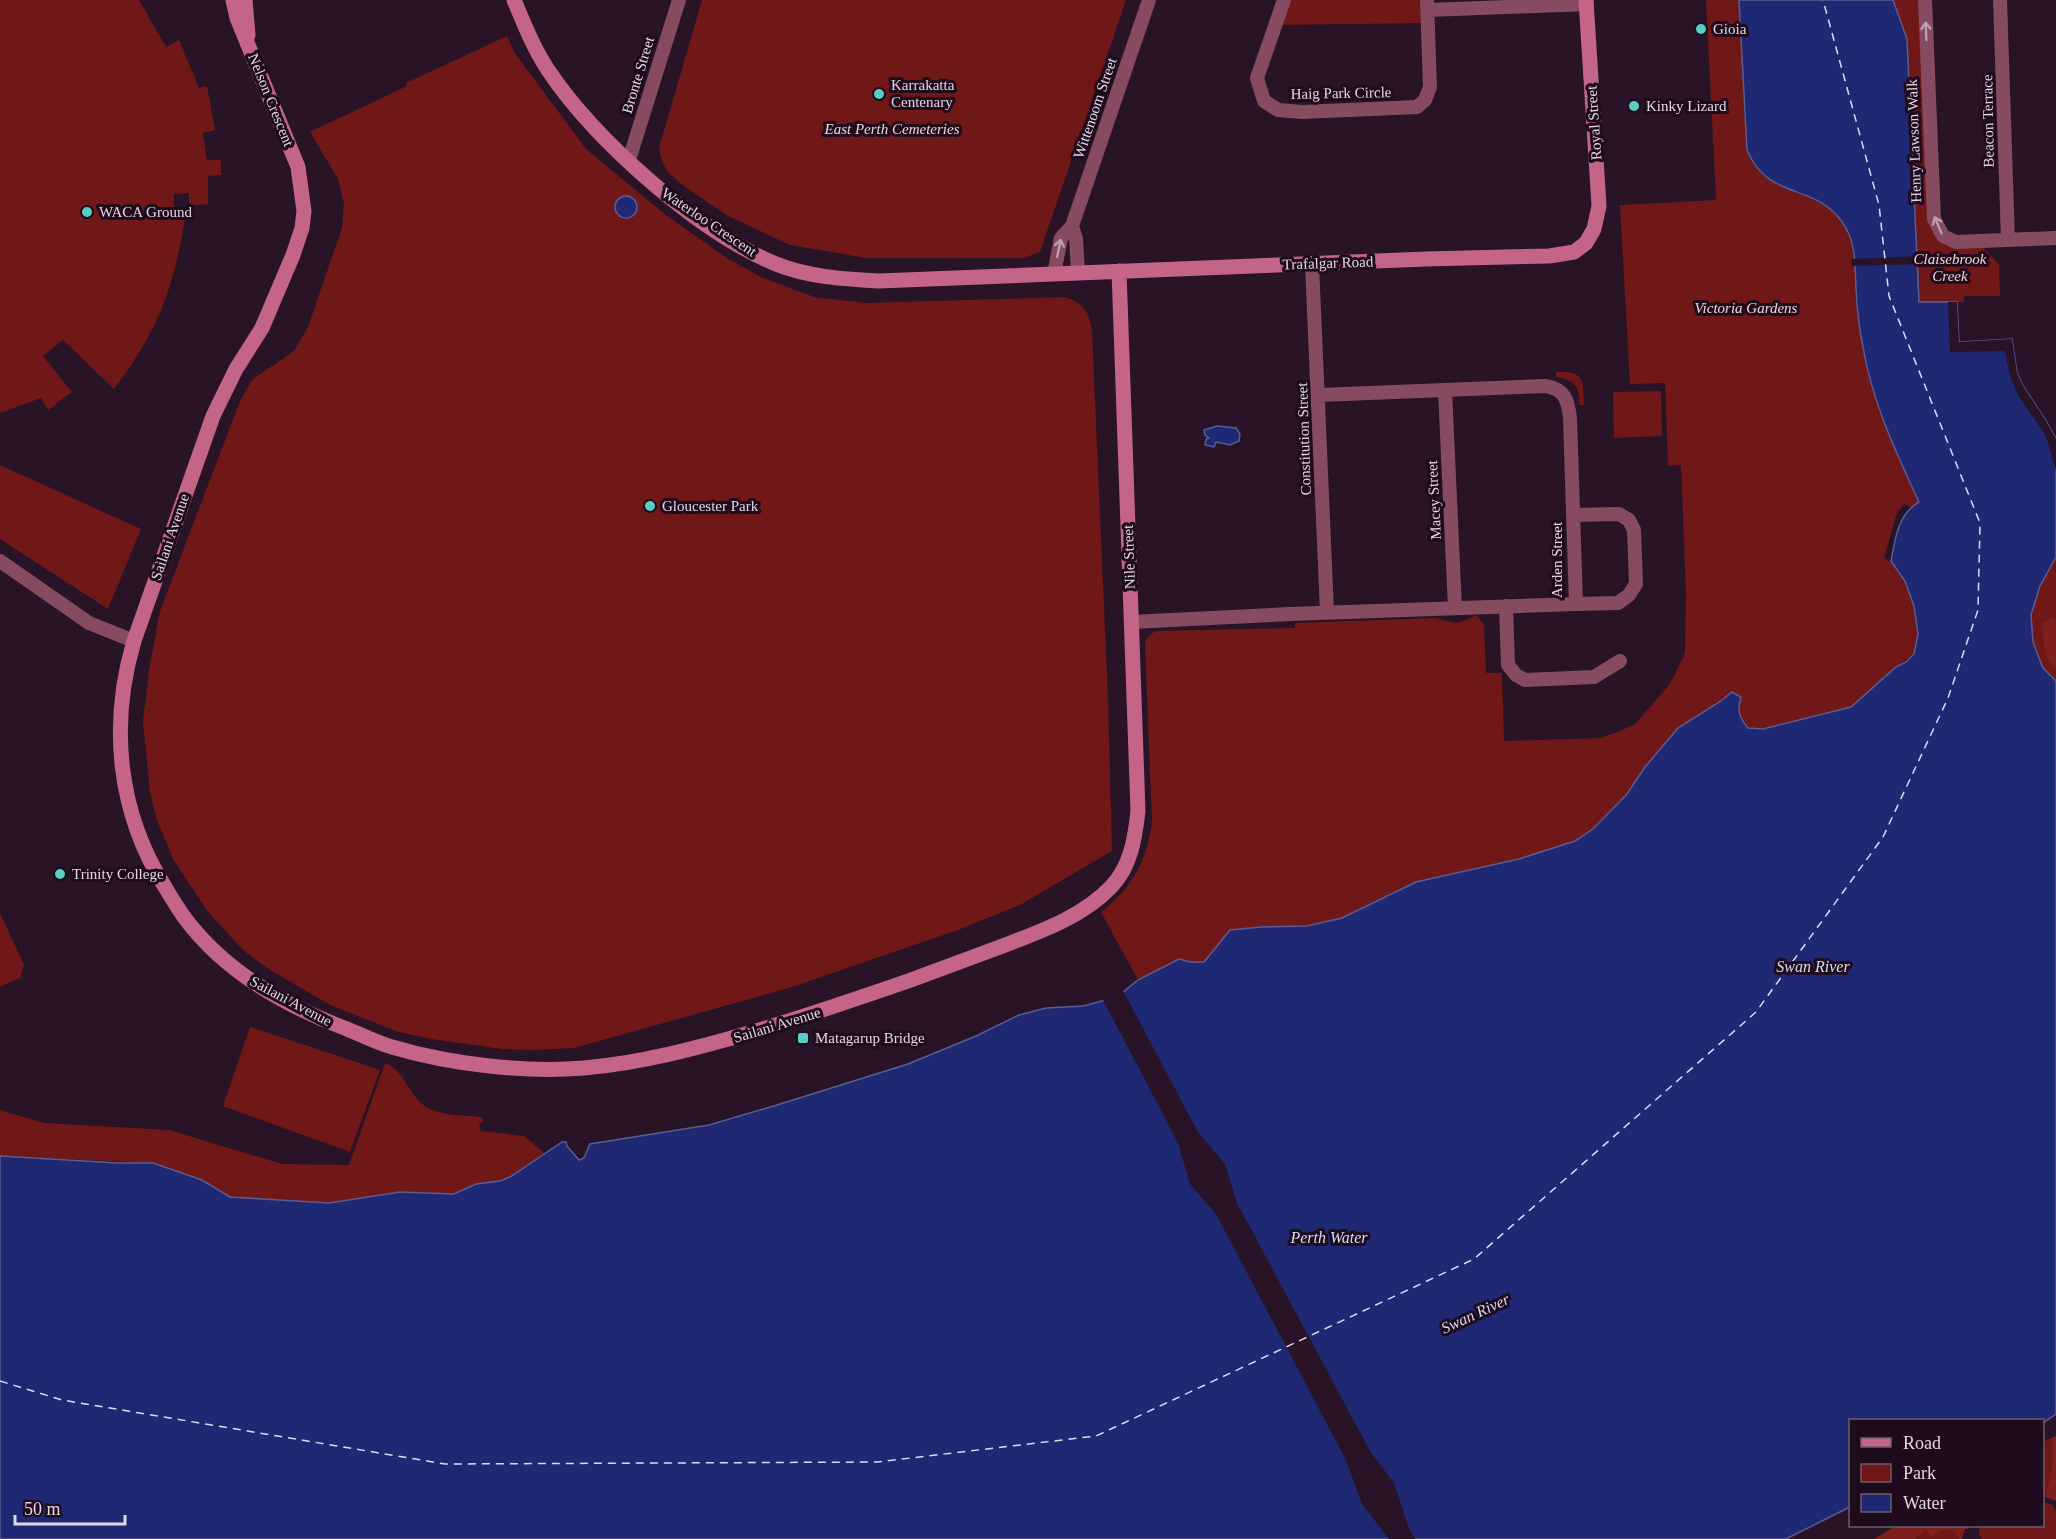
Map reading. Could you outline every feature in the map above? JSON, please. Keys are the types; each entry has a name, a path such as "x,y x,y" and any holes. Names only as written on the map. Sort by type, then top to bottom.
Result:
{"street":[{"name":"Nelson Crescent","path":"233,0 237,18 293,153"},
{"name":"Nelson Crescent","path":"245,0 249,47"},
{"name":"Waterloo Crescent","path":"514,0 528,34 547,69 598,130 659,188 741,247 777,265 838,279 879,281 1066,273"},
{"name":"Bronte Street","path":"629,160 679,0"},
{"name":"Wittenoom Street","path":"1066,273 1061,238 1072,226 1149,0"},
{"name":"Haig Park Circle","path":"1284,0 1257,78 1264,100 1278,110 1302,112 1416,107 1425,99 1430,87 1428,5"},
{"name":"Henry Lawson Walk","path":"1925,0 1934,219 1943,236 1956,242 2056,238"},
{"name":"Beacon Terrace","path":"2000,0 2008,240"},
{"path":"1428,5 1587,2"},
{"name":"Royal Street","path":"1586,243 1594,230 1599,206 1587,2"},
{"name":"Sailani Avenue","path":"293,153 301,180 304,211 302,228 262,328 236,369 213,416 134,641 125,671 121,698 120,755 124,788 135,826 153,865 184,917 212,949 247,978 284,1000 336,1025 391,1047 507,1068 555,1070 606,1066 672,1055 822,1011 994,949 1077,914 1112,886 1125,866 1134,843"},
{"name":"Wittenoom Street","path":"1066,273 1076,239 1072,226"},
{"name":"Trafalgar Road","path":"1066,273 1549,256 1574,252 1586,243"},
{"name":"Constitution Street","path":"1312,264 1327,612"},
{"name":"Nile Street","path":"1119,270 1138,811 1134,843"},
{"name":"Arden Street","path":"1131,622 1327,612 1576,604 1570,418 1568,400 1561,391 1545,386 1318,395"},
{"name":"Macey Street","path":"1445,390 1455,608"},
{"path":"1573,515 1619,514 1629,520 1634,531 1636,584 1629,595 1617,603 1576,604"},
{"path":"0,561 89,623 134,641"},
{"path":"1506,606 1509,665 1516,675 1525,680 1594,677 1620,662"}],"green space":[{"name":"WACA Ground","path":"0,0 139,0 166,47 179,40 199,88 207,86 215,130 203,133 207,160 221,160 221,175 208,176 208,204 189,206 189,193 174,194 174,218 185,218 169,288 162,309 142,348 114,389 63,340 43,356 72,392 48,410 41,398 0,413"},
{"name":"East Perth Cemeteries","path":"702,0 1126,0 1040,252 1024,258 866,258 790,245 728,216 681,184 667,171 659,148"},
{"path":"1284,0 1427,0 1428,23 1275,25"},
{"name":"Victoria Gardens","path":"1706,0 1739,0 1746,140 1800,192 1813,197 1833,211 1851,239 1871,384 1894,446 1920,502 1910,507 1904,504 1897,513 1884,558 1899,571 1913,600 1918,631 1914,654 1851,707 1763,729 1748,728 1739,714 1740,697 1732,692 1645,767 1627,794 1593,829 1575,841 1519,859 1416,882 1342,918 1307,926 1231,930 1204,962 1179,959 1138,980 1101,912 1129,883 1142,861 1150,836 1152,822 1145,646 1146,639 1155,631 1295,628 1295,623 1436,618 1456,622 1465,621 1476,615 1484,624 1486,673 1502,673 1504,741 1601,738 1635,724 1670,684 1685,653 1686,592 1681,465 1668,466 1665,383 1630,384 1620,205 1716,200"},
{"name":"Claisebrook Creek","path":"1893,0 1925,0 1934,219 1943,236 1977,241 1999,265 2000,296 1964,296 1964,302 1919,302 1907,39"},
{"name":"Gloucester Park","path":"507,36 514,52 586,149 666,215 727,258 761,277 814,297 866,303 1065,297 1077,302 1087,313 1092,331 1108,698 1112,851 1020,905 958,930 789,988 574,1048 502,1049 399,1032 332,1006 272,971 244,951 208,912 173,859 157,820 150,792 143,721 149,670 160,611 240,401 252,380 294,351 308,327 342,228 344,203 338,179 310,132 407,86 406,83"},
{"path":"1556,372 1572,373 1580,378 1584,405 1579,405 1579,394 1575,385 1556,377"},
{"path":"1661,391 1662,436 1614,438 1613,392"},
{"path":"0,465 141,529 108,609 0,539"},
{"path":"2056,557 2056,681 2043,668 2033,642 2031,615 2040,586"},
{"path":"0,913 24,965 20,978 0,987"},
{"path":"250,1027 380,1070 350,1152 223,1106"},
{"path":"385,1063 401,1075 417,1099 428,1108 450,1114 481,1117 484,1121 479,1125 481,1131 524,1136 544,1153 510,1177 500,1181 476,1184 454,1194 400,1192 329,1203 230,1197 202,1180 153,1163 0,1156 0,1110 44,1123 169,1130 282,1164 349,1165"},
{"path":"2051,1438 2053,1450 2045,1497 2044,1497 2044,1441"},
{"path":"2044,1502 2053,1505 2056,1511 2056,1539 1982,1539 1979,1535 1979,1527 2044,1527"},
{"path":"1930,1527 1955,1527 1960,1539 1916,1539"}],"shaded area":[{"path":"2053,617 2056,620 2056,670 2048,660 2042,629 2042,623"},
{"path":"2056,1436 2056,1501 2045,1497 2052,1458 2051,1438"},
{"path":"1894,1527 1970,1527 1965,1529 1962,1539 1959,1539 1953,1530 1940,1530 1932,1537 1926,1530 1916,1539 1874,1539"}],"water":[{"name":"Perth Water","path":"1739,0 1893,0 1907,39 1919,302 1957,302 1959,342 2012,339 2017,373 2056,439 2056,557 2040,586 2031,615 2033,642 2043,668 2056,681 2056,1414 2044,1422 2044,1419 1849,1419 1849,1508 1786,1539 0,1539 0,1156 153,1163 202,1180 230,1197 329,1203 400,1192 454,1194 476,1184 500,1181 510,1177 562,1142 566,1142 579,1160 584,1158 590,1144 709,1125 908,1064 976,1036 1019,1015 1046,1008 1083,1006 1117,997 1138,980 1179,959 1204,962 1230,930 1307,926 1342,918 1416,882 1519,859 1575,841 1593,829 1627,794 1645,767 1678,728 1732,692 1741,697 1740,714 1748,728 1763,729 1851,707 1914,654 1918,634 1914,606 1905,581 1891,561 1902,520 1906,513 1919,502 1872,387 1859,325 1854,251 1847,230 1836,214 1824,204 1768,178 1757,167 1747,150"},
{"path":"626,196 636,203 637,207 630,217 626,218 616,211 615,207 622,197"},
{"path":"1217,426 1236,428 1240,434 1239,441 1230,445 1216,442 1214,447 1205,445 1206,439 1209,438 1205,435 1204,430"}],"pier":[{"path":"1920,256 1920,264 1852,266 1851,259"},
{"path":"1948,302 1957,302 1959,342 2012,339 2017,373 2056,439 2056,471 2046,436 2018,395 2010,376 2005,351 1950,352"},
{"path":"1122,989 1198,1132 1225,1164 1237,1203 1370,1451 1394,1483 1408,1526 1415,1539 1389,1539 1362,1504 1346,1460 1216,1214 1190,1184 1178,1143 1102,998 1116,994"}],"ferry route":[{"path":"0,1381 62,1400 445,1464 877,1462 1096,1436 1474,1259 1756,1012 1883,837 1948,698 1978,610 1980,523 1889,296 1879,205 1823,0"}],"place":[{"name":"Gioia","path":"1701,29"},
{"name":"Karrakatta Centenary","path":"879,94"},
{"name":"Kinky Lizard","path":"1634,106"},
{"name":"WACA Ground","path":"87,212"},
{"name":"Gloucester Park","path":"650,506"},
{"name":"Trinity College","path":"60,874"},
{"name":"Matagarup Bridge","path":"803,1038"}],"water label":[{"name":"Swan River","path":"1813,966"},
{"name":"Swan River","path":"1475,1313"}]}
